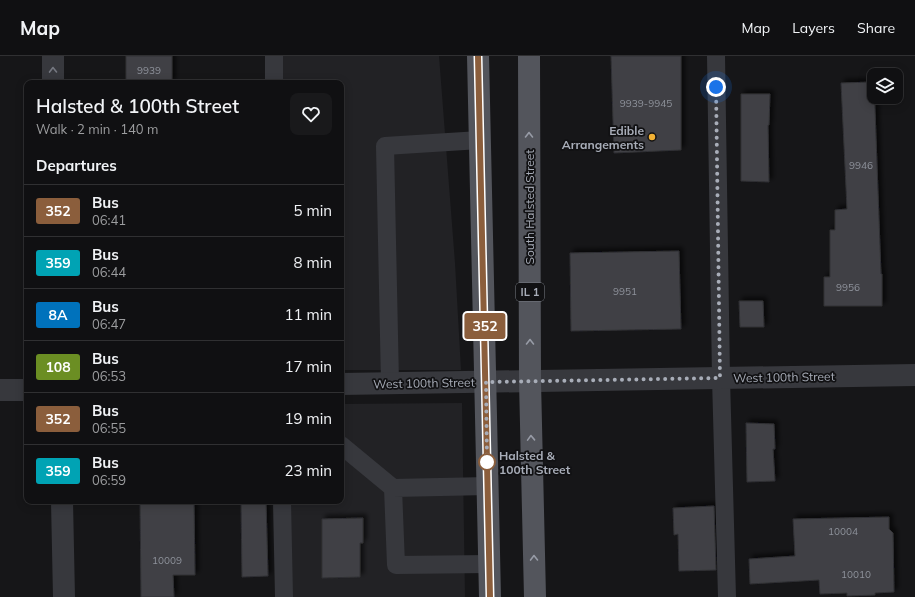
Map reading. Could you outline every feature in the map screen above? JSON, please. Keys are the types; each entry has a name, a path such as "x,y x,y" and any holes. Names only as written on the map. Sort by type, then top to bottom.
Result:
{"main road":[{"path":"478,56 490,597"},
{"name":"South Halsted Street","path":"529,56 530,381 535,597"}],"street":[{"path":"53,56 53,80"},
{"name":"West 100th Street","path":"344,384 915,374"},
{"path":"0,390 24,390"},
{"path":"62,504 64,597"}],"lane":[{"path":"274,56 274,80"},
{"path":"716,56 720,378 727,597"},
{"path":"390,384 385,146 480,140"},
{"path":"344,447 393,488 488,486"},
{"path":"393,488 396,565 489,564"},
{"path":"282,504 284,597"}],"shaded area":[{"path":"274,56 439,56 455,263 461,370 344,370 344,80 274,80"},
{"path":"462,403 465,597 284,597 282,504 344,504 344,404"}],"building":[{"path":"126,56 172,56 172,80 126,80"},
{"path":"611,56 681,56 681,150 614,153"},
{"path":"867,82 867,104 875,104 882,306 824,306 824,277 830,277 830,230 835,230 835,210 847,209 841,83"},
{"path":"741,94 770,94 768,125 769,182 741,181"},
{"path":"679,251 681,329 571,331 570,253"},
{"path":"739,301 763,301 764,327 740,327"},
{"path":"746,423 774,424 775,449 773,449 775,481 747,482"},
{"path":"140,504 194,504 195,575 173,575 174,597 141,597"},
{"path":"241,504 266,504 268,576 242,577"},
{"path":"714,506 716,570 679,571 678,534 674,535 673,508"},
{"path":"889,517 889,529 893,533 894,592 875,593 875,595 847,596 847,593 820,594 819,580 750,584 749,559 795,556 793,519"},
{"path":"363,518 363,543 360,543 360,577 322,578 322,519"}],"bus line":[{"name":"352","path":"478,56 490,597"}],"place":[{"name":"Edible Arrangements","path":"652,137"},
{"name":"Halsted & 100th Street","path":"487,462"}],"route":[{"path":"487,462 486,382 720,378 716,87"}]}
